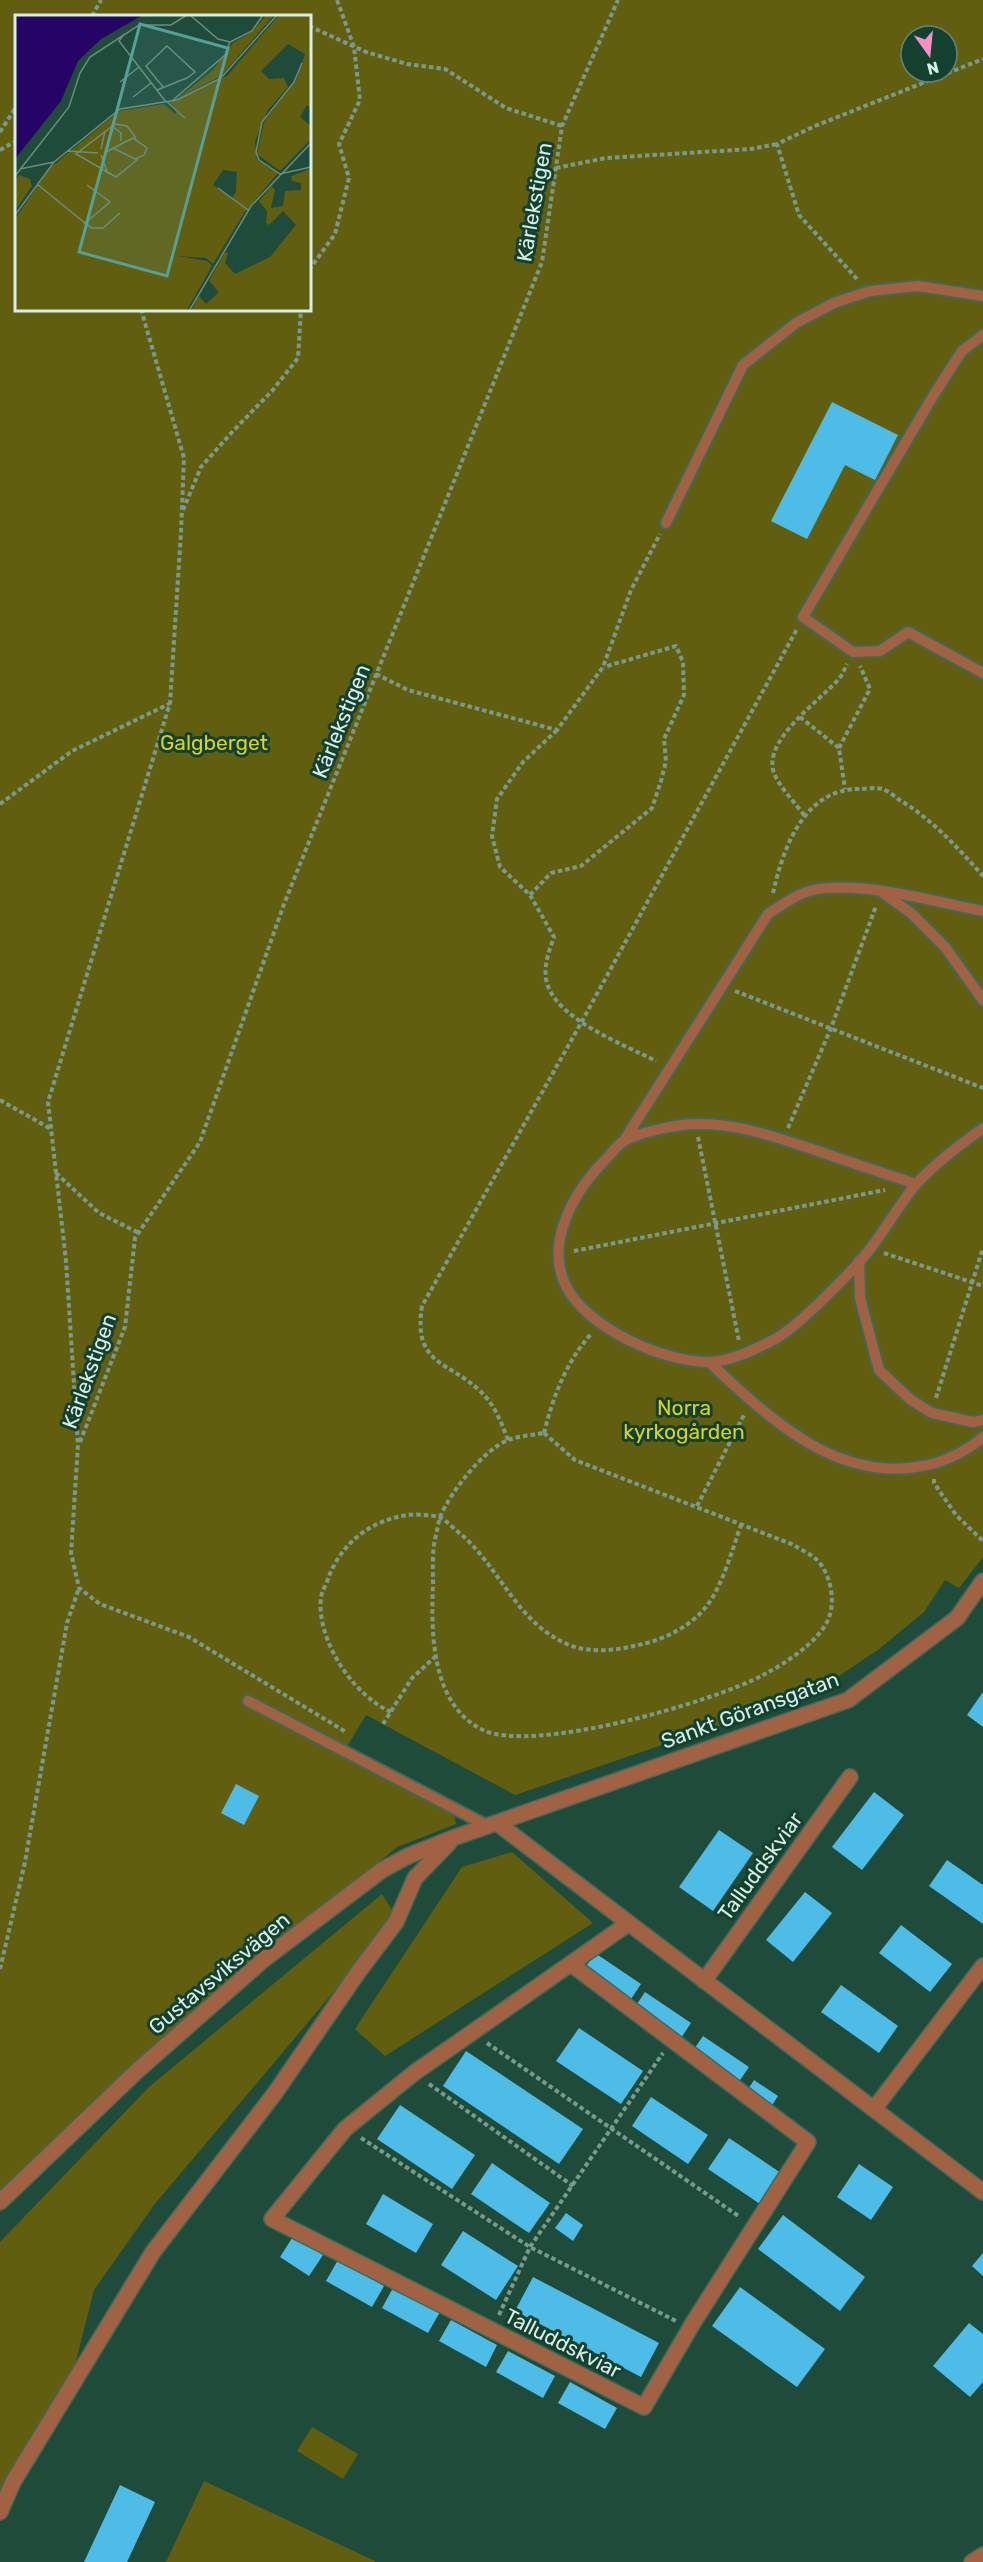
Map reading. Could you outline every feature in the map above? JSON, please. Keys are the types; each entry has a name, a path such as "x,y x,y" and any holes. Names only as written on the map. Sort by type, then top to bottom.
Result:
{"street":[{"name":"Sankt Göransgatan","path":"492,1825 848,1700 957,1618 983,1581"},
{"name":"Talluddskviar","path":"704,1981 850,1777"},
{"name":"Gustavsviksvägen","path":"0,2202 137,2071 263,1960 382,1870 408,1856 492,1825"},
{"path":"492,1825 629,1923 983,2192"},
{"path":"0,2512 13,2482 153,2252 275,2092 396,1922 415,1878 453,1838"},
{"name":"Talluddskviar","path":"571,1964 808,2142 690,2328 644,2408 272,2219 345,2129 414,2073 629,1923"},
{"path":"874,2109 983,1966"},
{"path":"972,2562 983,2555"}],"lane":[{"path":"666,523 743,365 796,323 834,303 870,291 918,286 957,290 983,296"},
{"path":"983,335 962,351 933,396 803,617 853,652 880,651 908,632 983,673"},
{"path":"983,911 843,887 813,890 791,898 768,914 623,1142 594,1170 574,1200 562,1231 559,1254 565,1284 578,1305 600,1325 646,1348 689,1360 710,1362 742,1354 778,1338 814,1307 871,1248 916,1184 947,1154 983,1128"},
{"path":"881,892 911,913 945,946 983,1000"},
{"path":"623,1142 658,1131 696,1123 731,1126 783,1139 916,1184"},
{"path":"859,1261 860,1298 879,1370 911,1400 932,1413 973,1422 983,1420"},
{"path":"710,1362 751,1401 797,1436 830,1455 868,1467 901,1470 935,1464 968,1450 983,1437"},
{"path":"248,1701 492,1825"}],"path":[{"path":"92,0 98,6"},
{"path":"93,15 101,0"},
{"path":"310,269 335,234 349,178 339,144 360,100 354,47 337,0"},
{"name":"Kärlekstigen","path":"78,1445 125,1327 135,1238 200,1142 284,904 542,262 562,126 618,0"},
{"path":"310,26 354,47 407,64 445,69 506,108 562,126"},
{"path":"556,168 606,159 750,150 777,144 814,126 983,59"},
{"path":"0,132 15,109"},
{"path":"0,150 15,142"},
{"path":"777,144 799,215 870,291"},
{"path":"0,1969 25,1862 68,1623 79,1588 71,1553 78,1445 66,1261 48,1102 170,703 184,458 141,310"},
{"path":"182,513 201,468 272,391 298,358 301,310"},
{"path":"666,523 631,590 603,667 557,730 523,762 497,799 492,836 500,867 530,895 554,938 547,958 546,980 551,992 581,1023 670,1068"},
{"path":"508,1440 496,1410 480,1391 437,1362 423,1343 419,1326 422,1306 581,1023 803,617"},
{"path":"530,895 551,873 581,866 628,829 651,808 662,782 666,761 664,739 684,695 683,662 676,646 603,667"},
{"path":"804,815 774,774 772,759 780,741 800,717 839,679 853,652"},
{"path":"845,789 839,748 870,689 853,652"},
{"path":"376,674 408,690 557,730"},
{"path":"0,804 72,751 170,703"},
{"path":"800,717 839,748"},
{"path":"768,914 777,874 793,833 804,815 825,798 845,789 883,789 916,809 950,838 983,876"},
{"path":"783,1139 831,1028 881,892"},
{"path":"722,986 983,1088"},
{"path":"0,1100 51,1129"},
{"path":"696,1123 742,1354"},
{"path":"56,1173 99,1213 139,1233"},
{"path":"559,1254 916,1184"},
{"path":"871,1248 983,1286"},
{"path":"932,1413 983,1248"},
{"path":"544,1433 552,1399 579,1348 600,1325"},
{"path":"698,1506 751,1401"},
{"path":"544,1433 575,1460 794,1545 817,1561 825,1573 832,1605 828,1620 817,1636 763,1675 719,1694 626,1722 515,1737 483,1730 459,1712 445,1691 435,1657 432,1614 434,1556 440,1517 462,1480 490,1453 508,1440 544,1433"},
{"path":"935,1464 934,1483 956,1515 983,1541"},
{"path":"391,1712 378,1706 346,1676 323,1625 321,1597 335,1562 348,1544 372,1525 408,1515 440,1517 489,1563 517,1604 534,1623 567,1644 592,1650 621,1649 652,1643 680,1629 705,1608 720,1581 741,1525"},
{"path":"79,1588 100,1604 189,1637 351,1735"},
{"path":"383,1724 412,1678 435,1657"},
{"path":"471,2032 754,2227"},
{"path":"492,2330 530,2247 672,2039"},
{"path":"414,2073 573,2186"},
{"path":"345,2129 530,2247 690,2328"}],"green space":[{"path":"0,0 983,0 983,1557 959,1588 945,1580 924,1612 879,1649 824,1686 765,1710 515,1795 366,1715 342,1755 453,1807 456,1824 397,1847 122,2075 0,2192"},
{"path":"512,1852 593,1923 385,2056 355,2029 462,1867"},
{"path":"382,1894 395,1915 380,1937 154,2205 94,2290 73,2373 0,2493 0,2242 149,2087"},
{"path":"312,2427 358,2454 343,2479 297,2451"},
{"path":"204,2481 375,2561 166,2562"}],"building":[{"path":"832,402 898,435 875,480 845,465 807,539 771,521"},
{"path":"983,1692 983,1727 967,1715"},
{"path":"236,1784 259,1796 244,1825 221,1813"},
{"path":"874,1792 904,1815 862,1870 832,1847"},
{"path":"719,1830 753,1853 713,1911 679,1887"},
{"path":"947,1860 983,1885 983,1924 929,1886"},
{"path":"805,1892 832,1913 793,1962 766,1940"},
{"path":"901,1925 952,1964 930,1992 879,1953"},
{"path":"595,1953 641,1984 627,2005 581,1974"},
{"path":"841,1985 898,2026 879,2053 821,2012"},
{"path":"645,1992 691,2023 677,2044 631,2013"},
{"path":"579,2028 643,2071 621,2104 556,2061"},
{"path":"703,2036 749,2067 734,2089 688,2058"},
{"path":"466,2051 583,2129 559,2164 443,2086"},
{"path":"754,2080 778,2096 767,2113 743,2097"},
{"path":"651,2097 708,2135 688,2164 632,2126"},
{"path":"400,2105 475,2155 452,2189 377,2139"},
{"path":"729,2138 784,2175 763,2206 708,2169"},
{"path":"492,2163 550,2203 529,2233 471,2194"},
{"path":"859,2164 893,2187 871,2220 837,2197"},
{"path":"383,2194 433,2224 416,2253 366,2224"},
{"path":"566,2213 583,2225 573,2241 555,2228"},
{"path":"783,2215 865,2277 840,2311 758,2249"},
{"path":"463,2231 518,2266 496,2300 441,2265"},
{"path":"294,2235 323,2255 309,2276 280,2257"},
{"path":"983,2253 983,2276 972,2266"},
{"path":"338,2260 384,2286 372,2307 326,2281"},
{"path":"533,2277 659,2343 641,2377 515,2311"},
{"path":"394,2286 440,2312 428,2333 382,2308"},
{"path":"740,2287 825,2349 797,2387 712,2326"},
{"path":"451,2320 497,2345 486,2367 439,2341"},
{"path":"969,2323 983,2334 983,2382 970,2397 933,2366"},
{"path":"508,2351 555,2376 543,2398 496,2372"},
{"path":"570,2382 617,2408 605,2429 558,2403"},
{"path":"120,2485 155,2502 127,2562 84,2562"}],"park label":[{"name":"Galgberget","path":"214,742"},
{"name":"Norra kyrkogården","path":"684,1419"}]}
